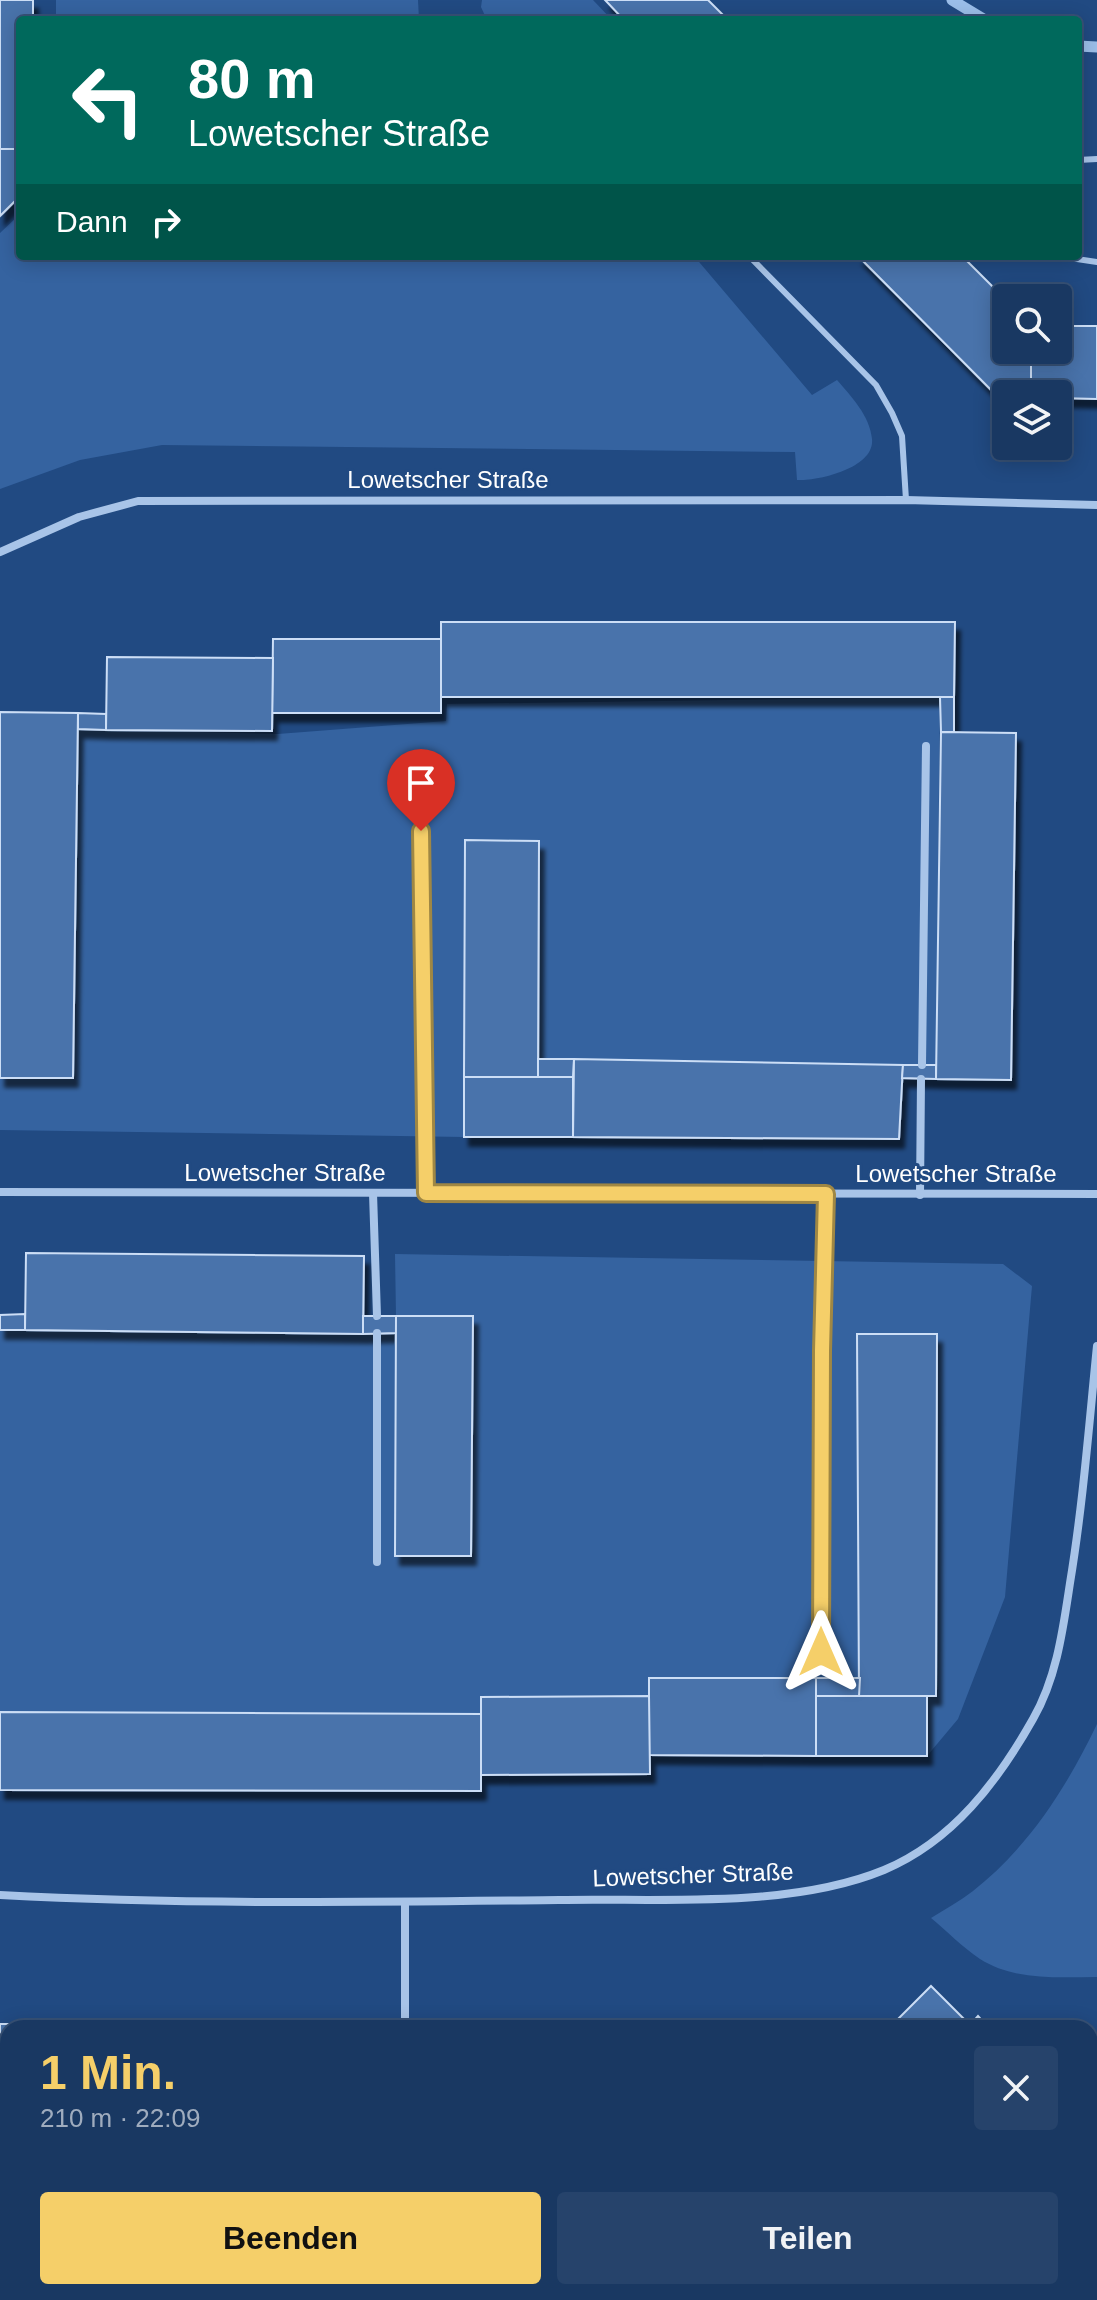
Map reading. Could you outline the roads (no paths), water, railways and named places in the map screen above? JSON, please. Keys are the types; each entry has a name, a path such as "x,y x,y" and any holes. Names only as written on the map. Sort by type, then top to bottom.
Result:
{"street":[{"name":"Lowetscher Straße","path":"0,552 79,517 138,501 906,500 1097,505"},
{"path":"922,1065 926,746"},
{"path":"421,831 426,1193"},
{"path":"920,1195 921,1079"},
{"name":"Lowetscher Straße","path":"0,1192 1097,1194"},
{"path":"373,1193 377,1316"},
{"path":"821,1652 826,1194"},
{"path":"377,1333 377,1562"},
{"name":"Lowetscher Straße","path":"0,1895 405,1902 738,1897 796,1892 886,1869 931,1843 969,1812 1004,1767 1036,1715 1060,1650 1077,1540 1097,1346"},
{"path":"405,1902 405,2020"}],"lane":[{"path":"753,260 876,385 902,436 906,500"}],"waterway":[{"path":"952,0 978,16"},
{"path":"1082,46 1097,47"}]}
